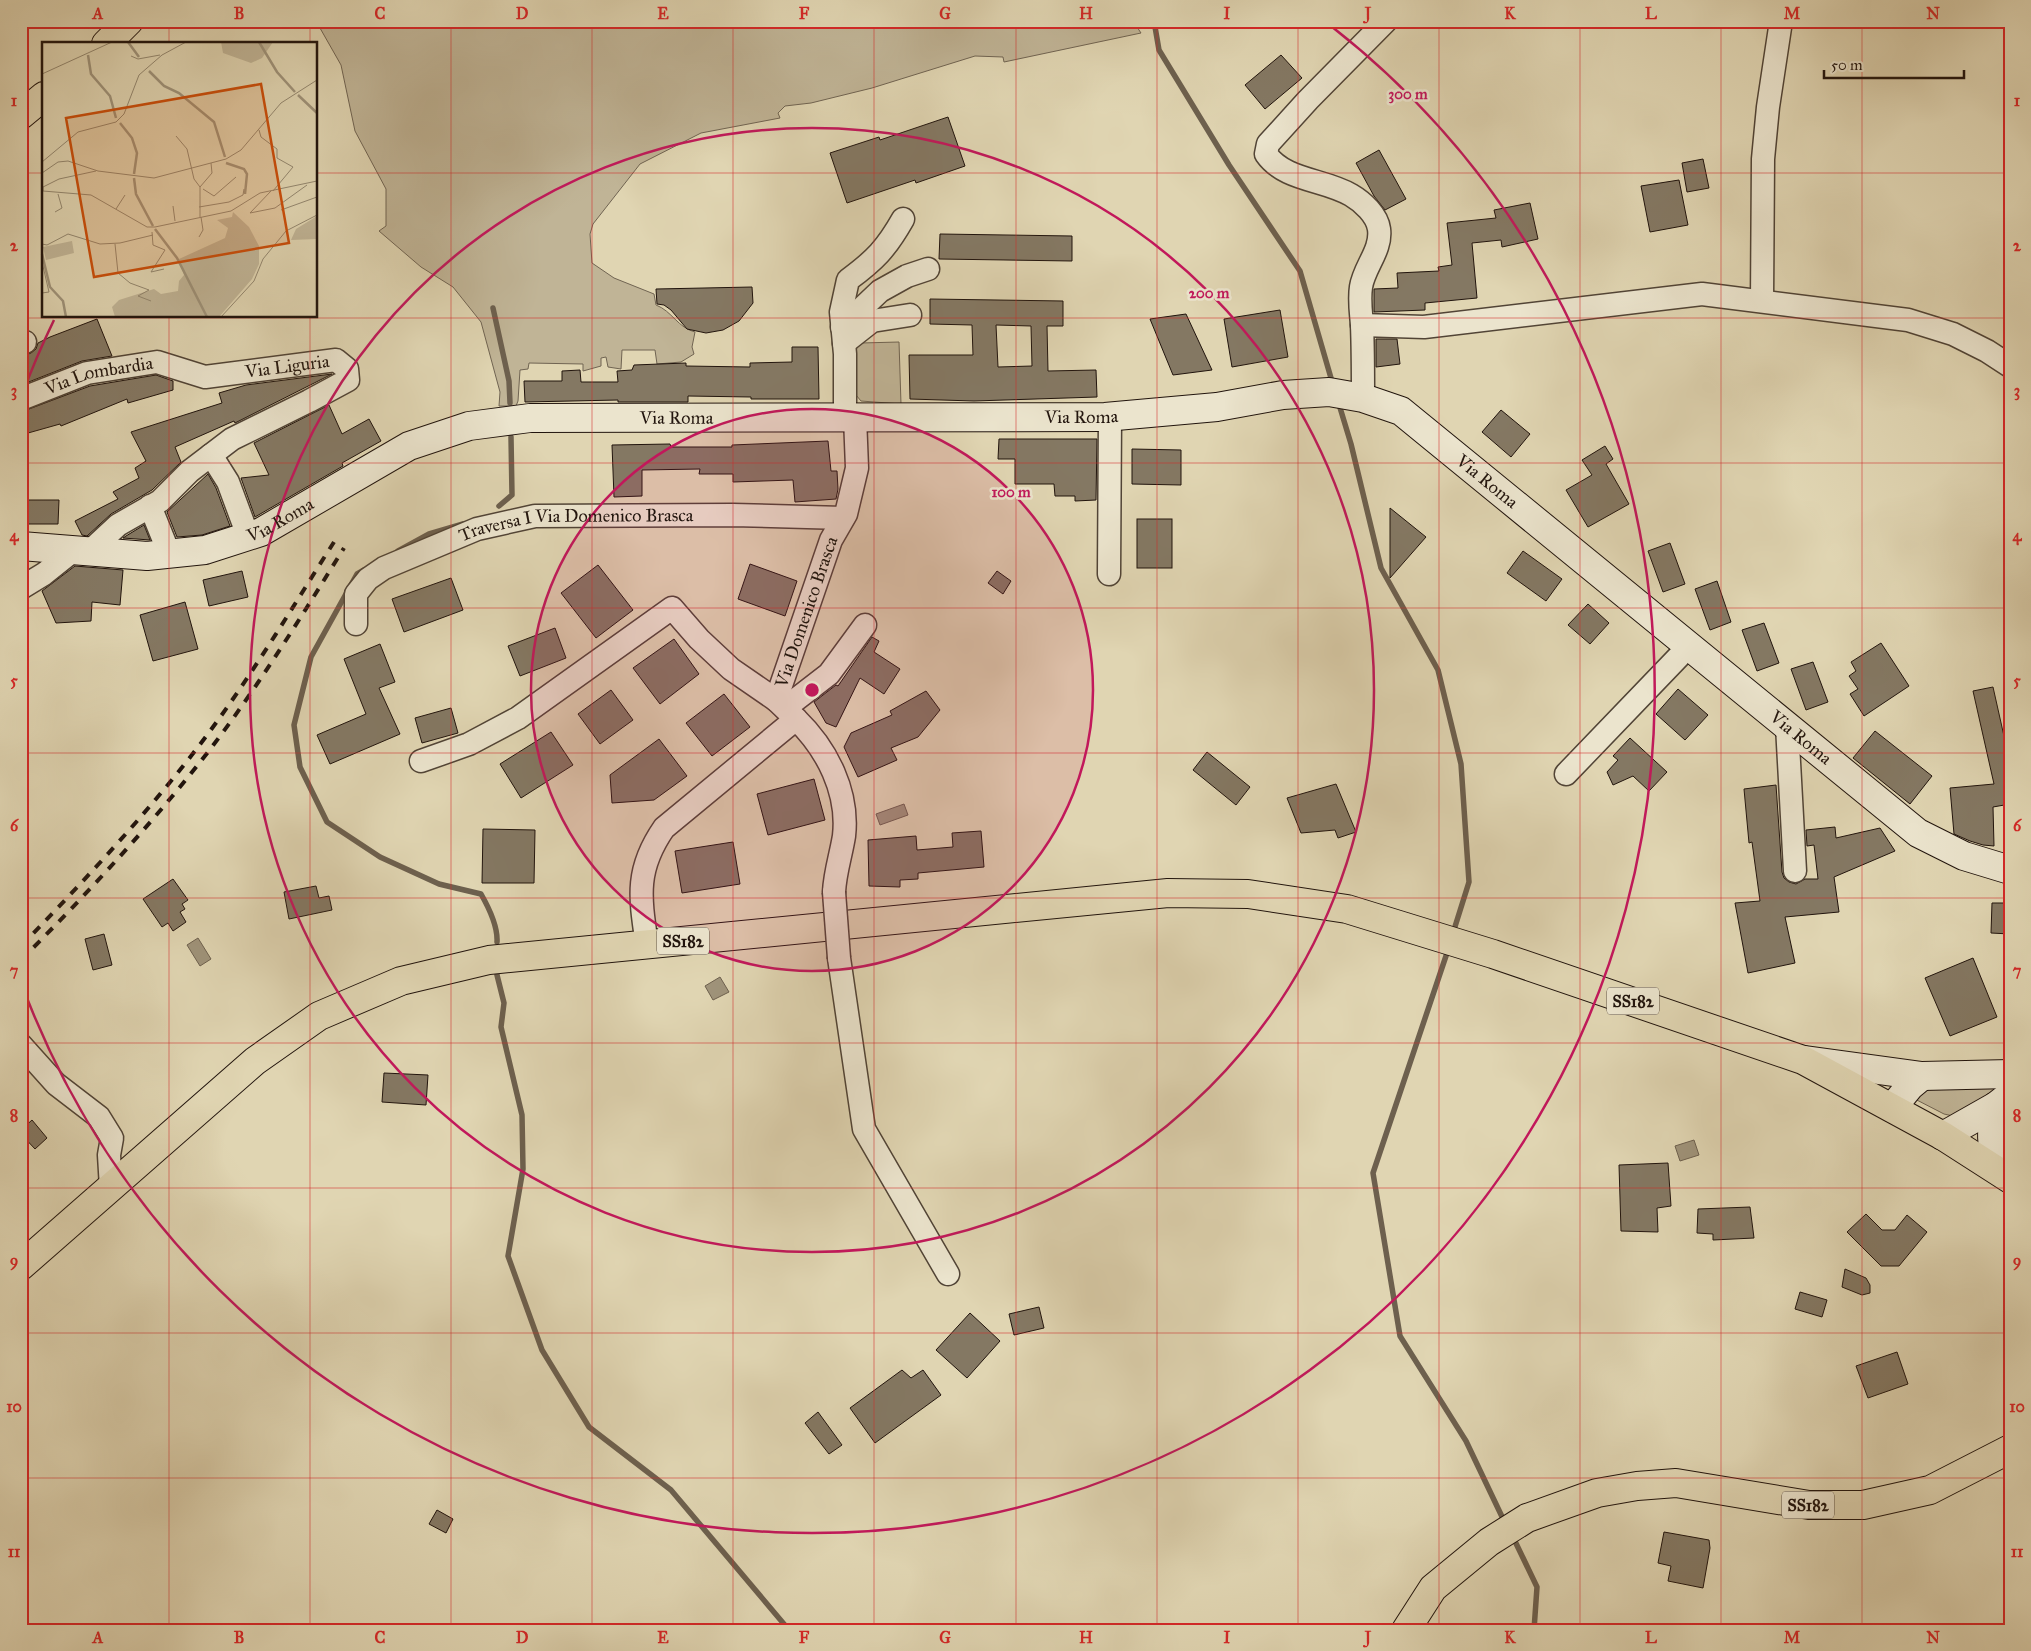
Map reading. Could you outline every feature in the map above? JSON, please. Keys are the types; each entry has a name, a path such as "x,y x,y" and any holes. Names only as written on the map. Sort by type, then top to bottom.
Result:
{"main road":[{"path":"108,42 129,21"},
{"path":"21,115 42,98"},
{"name":"SS182","path":"21,1266 255,1061 319,1016 401,980 489,960 1168,893 1248,894 1338,908 1451,941 1803,1060 1943,1136 2010,1179"},
{"name":"SS182","path":"1406,1630 1433,1588 1489,1542 1527,1518 1597,1493 1637,1486 1676,1483 1809,1505 1864,1505 1930,1490 2010,1449"}],"street":[{"path":"1347,395 1362,325 1361,286 1366,268 1378,244 1380,231 1377,220 1368,208 1351,195 1289,172 1273,164 1266,154 1268,144 1308,100 1386,21"},
{"path":"1762,301 1763,160 1768,107 1781,21"},
{"name":"Via Domenico Brasca","path":"786,709 830,540 846,514 857,468 850,417 841,312 848,280 869,264 888,245 903,218"},
{"path":"843,335 880,291 907,276 928,269"},
{"path":"1362,325 1424,327 1702,294 1908,320 1953,334 1987,351 2010,366"},
{"path":"843,335 872,321 910,315"},
{"name":"Via Liguria","path":"179,369 205,377 336,360 346,369 348,380 309,402 232,439 211,455"},
{"name":"Via Lombardia","path":"21,399 87,373 157,362 179,369"},
{"name":"Via Roma","path":"21,546 147,556 205,550 261,532 409,446 468,426 530,418 1110,416 1217,407 1283,396 1347,395 1401,411 1918,833 1964,856 2010,870"},
{"path":"1109,574 1110,416"},
{"path":"21,588 82,551 118,525 160,501 190,471 211,455 228,482 248,536"},
{"path":"150,506 169,553"},
{"name":"Traversa I Via Domenico Brasca","path":"356,624 356,594 368,579 384,568 477,529 535,516 733,515 843,518"},
{"path":"421,761 470,744 518,718 672,608 699,639 731,668 786,709 809,732 823,750 839,783 844,810 844,835 835,874 834,892 839,958 864,1129 948,1274"},
{"path":"647,945 641,904 641,881 648,857 664,828 786,709 829,674 865,625"},
{"path":"1566,774 1689,646"},
{"path":"1787,726 1795,871"},
{"path":"21,1045 56,1084 99,1117 112,1138 139,1164"},
{"path":"1803,1060 1922,1076 2010,1074"},
{"path":"1892,1108 1910,1086 1922,1076"},
{"path":"1943,1136 2003,1100"},
{"path":"2003,1100 1991,1132 1994,1154 2010,1179"},
{"path":"111,1188 109,1155 112,1138"}],"shaded area":[{"path":"316,21 1133,21 1141,33 1004,62 1003,57 975,56 872,88 811,103 785,106 778,113 780,118 701,133 640,164 593,224 590,234 592,263 614,278 654,294 656,305 684,327 695,332 692,347 694,354 681,362 657,364 655,350 622,350 621,369 608,367 606,357 601,358 601,366 583,371 583,364 529,363 528,369 520,370 516,406 499,406 500,392 481,322 453,287 421,267 379,231 386,226 386,189 355,131 341,65"},
{"path":"899,342 901,404 861,401 856,395 854,352 861,343"},
{"path":"904,804 908,815 880,825 876,814"},
{"path":"198,938 211,959 200,966 187,945"},
{"path":"720,977 729,992 713,1000 705,986"},
{"path":"2010,1080 1988,1102 1953,1116 1944,1114 1911,1097 1915,1089"},
{"path":"1694,1140 1699,1155 1680,1161 1675,1146"}],"building":[{"path":"1281,55 1302,78 1265,109 1245,85"},
{"path":"948,117 965,166 916,183 915,180 847,203 830,153 879,137 880,140"},
{"path":"1379,150 1406,199 1385,210 1374,196 1356,163"},
{"path":"1703,159 1709,188 1687,192 1682,163"},
{"path":"1679,180 1688,225 1650,232 1641,186"},
{"path":"1530,203 1538,239 1502,247 1501,240 1472,243 1477,298 1425,303 1425,310 1374,312 1374,289 1398,288 1397,273 1439,271 1438,267 1452,265 1447,223 1496,218 1494,210"},
{"path":"940,234 1072,236 1072,261 939,259"},
{"path":"752,287 753,303 739,321 723,330 706,333 687,329 671,310 664,305 657,304 656,289"},
{"path":"930,299 1063,301 1063,326 1047,326 1048,371 1096,370 1097,397 974,401 910,399 909,355 973,355 972,325 930,324","holes":["996,325 1031,326 1032,366 998,367"]},
{"path":"1280,310 1288,357 1232,367 1224,319"},
{"path":"1186,314 1212,370 1173,375 1150,319"},
{"path":"97,319 112,356 82,361 21,385 21,357 31,353 36,349 38,343 50,337"},
{"path":"1376,339 1397,339 1400,364 1376,367"},
{"path":"792,347 818,347 819,399 751,399 751,397 688,396 688,402 618,402 618,400 525,402 524,381 562,381 562,371 580,370 581,382 618,382 617,371 632,370 634,365 686,363 686,366 750,367 750,363 792,362"},
{"path":"332,374 235,423 234,421 175,447 181,462 152,490 111,514 87,536 82,535 75,521 118,499 113,492 139,478 135,468 146,461 131,432 222,403 219,393 246,385"},
{"path":"156,375 173,381 173,390 128,403 127,399 61,426 60,424 21,435 21,412 90,386"},
{"path":"329,405 342,434 369,419 381,441 342,463 343,466 255,517 241,478 269,475 254,443"},
{"path":"1501,410 1530,434 1511,457 1482,432"},
{"path":"999,439 1097,439 1096,500 1075,501 1075,496 1055,496 1054,484 1015,484 1015,459 998,459"},
{"path":"828,441 831,471 837,471 838,489 836,499 795,502 793,480 733,482 733,474 699,474 700,469 642,470 642,496 614,497 612,445 670,444 671,447 732,447 732,445"},
{"path":"1605,446 1613,459 1606,464 1629,504 1588,527 1566,490 1592,475 1582,460"},
{"path":"1132,449 1181,450 1181,485 1132,484"},
{"path":"208,474 216,488 230,526 202,535 177,537 167,512"},
{"path":"24,500 59,500 58,524 24,524"},
{"path":"1390,508 1426,537 1390,578"},
{"path":"1137,519 1172,519 1172,568 1137,568"},
{"path":"144,525 150,540 123,538 126,536"},
{"path":"1670,543 1685,584 1663,592 1648,551"},
{"path":"1523,551 1562,579 1546,601 1507,573"},
{"path":"750,564 797,581 785,616 738,599"},
{"path":"598,565 633,610 596,638 561,593"},
{"path":"75,566 123,570 120,605 92,602 91,621 56,623 42,591"},
{"path":"242,571 248,597 209,606 203,580"},
{"path":"997,571 1011,581 1003,594 988,583"},
{"path":"451,578 463,610 404,632 392,599"},
{"path":"1717,581 1731,622 1710,630 1695,589"},
{"path":"185,602 198,649 153,661 140,615"},
{"path":"1588,604 1609,623 1590,644 1568,625"},
{"path":"1764,623 1779,663 1757,671 1742,630"},
{"path":"555,628 566,658 520,676 508,646"},
{"path":"872,637 879,641 874,652 900,669 884,694 860,678 836,727 826,723 814,702 836,685 838,686"},
{"path":"674,639 699,674 660,704 633,668"},
{"path":"1881,643 1909,686 1864,716 1850,694 1858,689 1849,676 1856,671 1851,662"},
{"path":"380,644 395,682 379,688 400,734 330,764 317,735 366,714 344,659"},
{"path":"1813,662 1828,702 1806,710 1791,669"},
{"path":"1993,687 2010,763 2010,804 1993,807 1994,846 1983,845 1954,834 1950,788 1994,784 1973,691"},
{"path":"1678,689 1708,715 1685,740 1656,714"},
{"path":"611,690 633,720 600,744 578,714"},
{"path":"926,691 940,710 918,737 891,748 897,760 858,777 844,747 851,733 892,715 890,711"},
{"path":"724,694 750,727 712,756 686,723"},
{"path":"451,708 458,733 422,743 415,718"},
{"path":"1875,731 1932,776 1910,804 1853,758"},
{"path":"551,732 573,765 521,798 500,764"},
{"path":"1630,738 1667,772 1649,791 1633,776 1613,785 1607,772 1618,760 1613,756"},
{"path":"659,739 687,776 654,800 612,803 610,775"},
{"path":"1207,752 1250,787 1236,805 1193,770"},
{"path":"814,779 825,820 768,835 757,794"},
{"path":"1336,784 1356,832 1338,838 1335,830 1301,833 1287,798"},
{"path":"1776,785 1782,872 1784,878 1789,882 1796,884 1805,879 1818,879 1814,845 1807,846 1806,830 1835,827 1836,838 1880,828 1895,851 1834,877 1839,912 1785,917 1795,963 1748,973 1735,903 1760,901 1752,842 1749,843 1744,789"},
{"path":"483,829 535,830 534,883 482,883"},
{"path":"981,831 984,867 918,873 918,879 900,880 900,887 869,886 868,840 916,836 917,850 953,847 952,833"},
{"path":"733,842 740,884 682,893 675,851"},
{"path":"173,879 188,900 182,904 185,909 180,912 186,922 173,931 168,923 162,927 143,899"},
{"path":"316,886 319,898 329,896 332,910 289,919 284,892"},
{"path":"1992,903 2010,903 2010,934 1991,933"},
{"path":"104,934 112,965 93,970 85,939"},
{"path":"1973,958 1997,1017 1950,1036 1925,978"},
{"path":"384,1073 428,1075 426,1105 382,1102"},
{"path":"32,1120 47,1138 35,1149 21,1134 21,1130"},
{"path":"1668,1163 1671,1206 1657,1208 1658,1232 1621,1231 1619,1165"},
{"path":"1750,1207 1754,1238 1713,1240 1713,1234 1697,1233 1698,1209"},
{"path":"1866,1214 1882,1230 1895,1230 1907,1215 1927,1232 1899,1266 1881,1266 1847,1232"},
{"path":"1845,1269 1866,1278 1870,1285 1870,1293 1862,1295 1842,1287"},
{"path":"1800,1292 1827,1300 1822,1317 1795,1309"},
{"path":"1039,1307 1044,1328 1014,1335 1009,1314"},
{"path":"970,1313 1000,1341 967,1378 936,1350"},
{"path":"1897,1352 1908,1384 1868,1398 1856,1366"},
{"path":"902,1370 911,1378 923,1370 941,1395 875,1443 850,1408"},
{"path":"818,1412 842,1445 829,1454 805,1423"},
{"path":"437,1510 453,1519 446,1533 429,1524"},
{"path":"1664,1532 1709,1540 1710,1548 1703,1588 1668,1581 1671,1566 1658,1563"}],"waterway":[{"path":"1154,21 1159,50 1229,165 1300,271 1333,385"},
{"path":"493,308 509,381 510,403"},
{"path":"1338,401 1351,444 1381,568 1438,670 1461,764 1469,882 1453,933"},
{"path":"499,506 512,495 511,437"},
{"path":"398,551 429,534 463,524"},
{"path":"364,570 357,574 311,657 294,725 300,767 327,822 380,857 439,884 481,894 490,911 497,942"},
{"path":"1449,947 1373,1173 1400,1336 1466,1441 1505,1523"},
{"path":"497,975 504,1003 501,1027 522,1115 523,1169 508,1256 542,1350 589,1427 671,1490 789,1630"},
{"path":"1512,1535 1537,1587 1534,1630"}],"railway":[{"path":"21,946 112,849 198,747 251,672 334,542"},
{"path":"21,960 118,859 208,752 262,677 344,548"}]}
